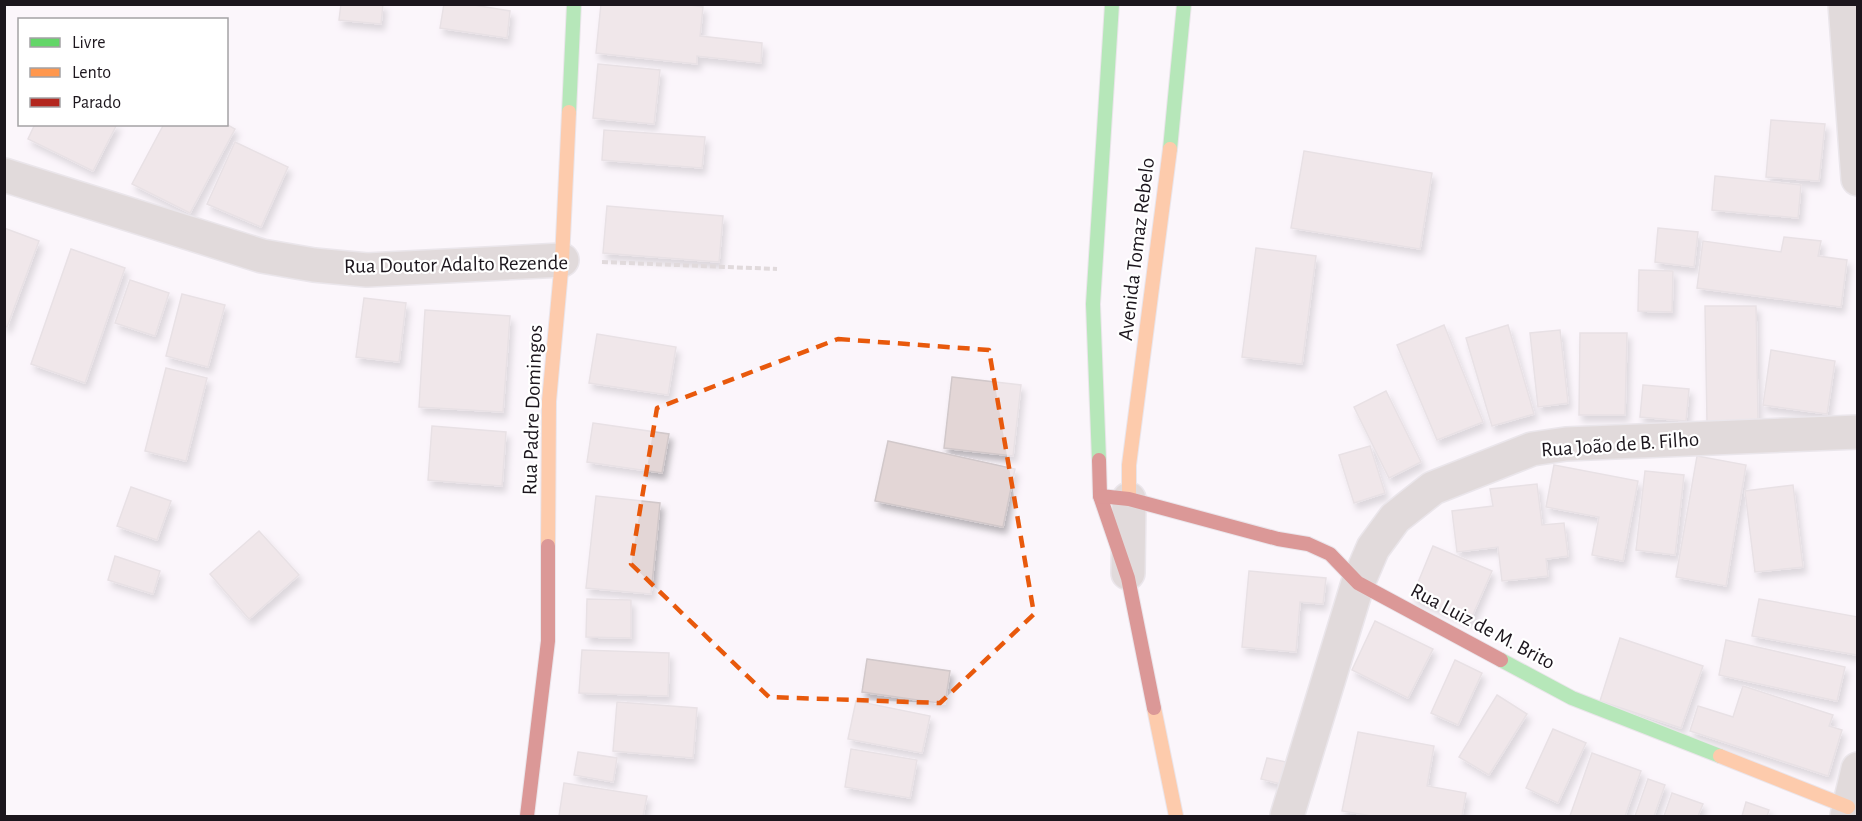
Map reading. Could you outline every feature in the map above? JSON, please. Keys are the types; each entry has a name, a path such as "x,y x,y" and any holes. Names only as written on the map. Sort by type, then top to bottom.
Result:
{"street":[{"name":"Rua Padre Domingos","path":"527,816 548,641 549,401 562,260 574,4"},
{"name":"Avenida Tomaz Rebelo","path":"1112,4 1093,304 1115,498"},
{"name":"Avenida Tomaz Rebelo","path":"1115,498 1129,465 1168,168 1184,4"},
{"path":"1849,7 1857,179"},
{"name":"Rua Doutor Adalto Rezende","path":"4,175 262,256 314,265 367,270 562,260"},
{"name":"Rua João de B. Filho","path":"1287,816 1358,583 1373,548 1395,518 1433,488 1532,449 1566,444 1857,432"},
{"path":"1115,498 1128,578 1176,816"},
{"name":"Rua Luiz de M. Brito","path":"1115,498 1278,539 1308,544 1329,554 1358,583 1572,698 1847,812"},
{"path":"1847,812 1857,769"}],"path":[{"name":"Rua Doutor Adalto Rezende","path":"562,260 777,269"}],"highlighted area":[{"path":"838,339 989,350 1034,614 940,703 769,697 631,564 657,408"}],"building":[{"path":"341,4 383,4 381,24 339,20"},
{"path":"444,4 467,4 510,11 507,38 440,28"},
{"path":"601,4 682,4 703,7 700,36 762,43 761,63 697,56 697,64 596,53"},
{"path":"598,64 660,70 654,124 593,118"},
{"path":"1771,120 1825,124 1819,181 1766,177"},
{"path":"228,125 235,129 190,213 132,184 163,126"},
{"path":"34,126 116,126 93,171 28,139"},
{"path":"604,130 705,137 702,168 602,160"},
{"path":"235,142 288,167 261,227 207,204"},
{"path":"1304,151 1432,173 1420,249 1291,228"},
{"path":"1715,176 1801,185 1798,218 1712,210"},
{"path":"607,206 723,216 719,262 603,253"},
{"path":"4,228 39,241 7,327 4,326"},
{"path":"1658,228 1698,232 1694,267 1655,262"},
{"path":"1784,237 1821,241 1818,256 1847,260 1841,307 1697,288 1703,241 1781,252"},
{"path":"1256,248 1316,256 1302,364 1242,357"},
{"path":"71,249 125,268 85,383 31,364"},
{"path":"1639,270 1673,271 1672,312 1638,311"},
{"path":"130,280 169,293 155,336 115,323"},
{"path":"182,294 225,305 208,367 166,356"},
{"path":"364,298 406,303 399,362 356,357"},
{"path":"1705,306 1756,306 1758,421 1707,422"},
{"path":"425,310 510,316 503,412 419,407"},
{"path":"1444,325 1483,422 1437,440 1397,345"},
{"path":"1508,325 1534,414 1492,426 1466,338"},
{"path":"1560,330 1568,403 1538,407 1530,333"},
{"path":"1580,333 1627,333 1625,415 1579,415"},
{"path":"597,334 676,347 668,395 589,383"},
{"path":"1771,350 1835,361 1827,414 1763,405"},
{"path":"166,368 207,378 186,461 145,451"},
{"path":"952,377 1021,385 1013,456 944,448"},
{"path":"1643,385 1689,389 1686,421 1640,417"},
{"path":"1386,391 1421,462 1389,478 1354,407"},
{"path":"593,423 669,434 662,473 587,462"},
{"path":"432,426 506,432 502,486 428,480"},
{"path":"888,441 1015,469 1003,527 875,501"},
{"path":"1370,446 1385,493 1354,503 1339,455"},
{"path":"1697,456 1746,465 1726,586 1676,577"},
{"path":"1554,465 1638,481 1623,561 1592,555 1599,517 1546,507"},
{"path":"1645,471 1684,475 1675,555 1636,550"},
{"path":"1537,484 1542,525 1564,523 1568,556 1546,559 1548,576 1502,581 1498,547 1457,552 1452,511 1493,506 1490,489"},
{"path":"1793,485 1803,567 1755,572 1745,491"},
{"path":"131,487 171,501 157,540 117,526"},
{"path":"596,496 660,503 651,594 586,588"},
{"path":"259,531 299,575 249,619 210,574"},
{"path":"1433,546 1492,571 1470,621 1412,597"},
{"path":"115,556 160,571 153,594 108,580"},
{"path":"1249,571 1326,578 1323,604 1300,602 1296,652 1242,647"},
{"path":"587,599 631,600 631,638 586,637"},
{"path":"1759,599 1858,617 1857,655 1752,636"},
{"path":"1375,621 1433,649 1408,698 1352,670"},
{"path":"1620,638 1703,666 1681,728 1600,701"},
{"path":"1726,640 1845,667 1837,701 1719,675"},
{"path":"582,650 669,653 668,696 579,693"},
{"path":"867,659 950,671 945,704 862,692"},
{"path":"1455,660 1482,673 1458,725 1431,713"},
{"path":"1743,686 1833,715 1829,726 1842,730 1828,776 1690,731 1698,706 1733,717"},
{"path":"1497,695 1527,714 1489,775 1459,757"},
{"path":"856,701 930,716 922,753 848,739"},
{"path":"617,702 697,708 693,758 613,751"},
{"path":"1553,729 1586,743 1558,803 1526,788"},
{"path":"1358,732 1434,746 1427,786 1466,793 1462,816 1372,816 1342,811"},
{"path":"851,749 917,760 910,798 845,787"},
{"path":"578,752 617,758 613,782 574,775"},
{"path":"1592,753 1641,771 1625,816 1570,816"},
{"path":"1267,758 1291,763 1285,785 1261,779"},
{"path":"1648,779 1665,785 1654,816 1635,816"},
{"path":"564,783 647,796 643,816 559,816"},
{"path":"1672,793 1703,804 1698,816 1664,816"},
{"path":"1746,802 1769,810 1767,816 1742,816"}],"traffic: fast":[{"path":"569,112 574,4"},
{"path":"1099,460 1093,304 1112,4"},
{"path":"1170,149 1184,4"},
{"path":"1501,660 1572,698 1720,756"}],"traffic: slow":[{"path":"548,546 549,401 562,260 569,112"},
{"path":"1129,499 1129,465 1170,149"},
{"path":"1154,708 1176,816"},
{"path":"1720,756 1848,807"}],"traffic: jam":[{"path":"1099,460 1100,496 1128,578 1154,708"},
{"path":"1100,496 1129,499 1278,539 1308,544 1330,554 1358,583 1501,660"},
{"path":"527,816 548,641 548,546"}]}
